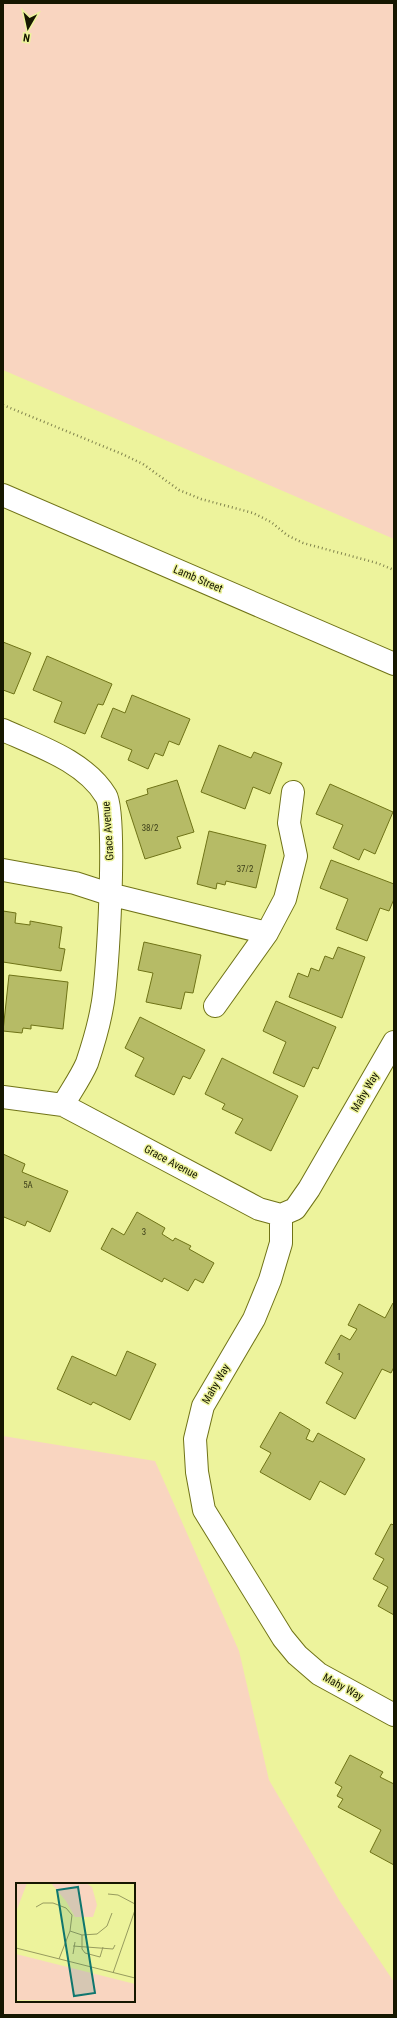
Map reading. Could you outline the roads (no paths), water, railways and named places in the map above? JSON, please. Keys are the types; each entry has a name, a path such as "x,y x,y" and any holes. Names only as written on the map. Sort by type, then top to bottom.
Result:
{"street":[{"name":"Lamb Street","path":"3,495 394,664"},
{"name":"Grace Avenue","path":"3,730 70,761 93,781 107,797 111,854 108,965 102,1007 87,1064 63,1105"},
{"path":"215,1006 267,933 285,899 296,856 289,823 293,792"},
{"path":"3,870 75,883 109,894 267,933"},
{"name":"Mahy Way","path":"394,1042 309,1189 295,1209 281,1215 281,1243 270,1280 254,1319 203,1406 195,1439 196,1472 204,1510 283,1638 297,1655 320,1674 394,1715"},
{"name":"Grace Avenue","path":"3,1097 63,1105 259,1208 281,1215"}]}
